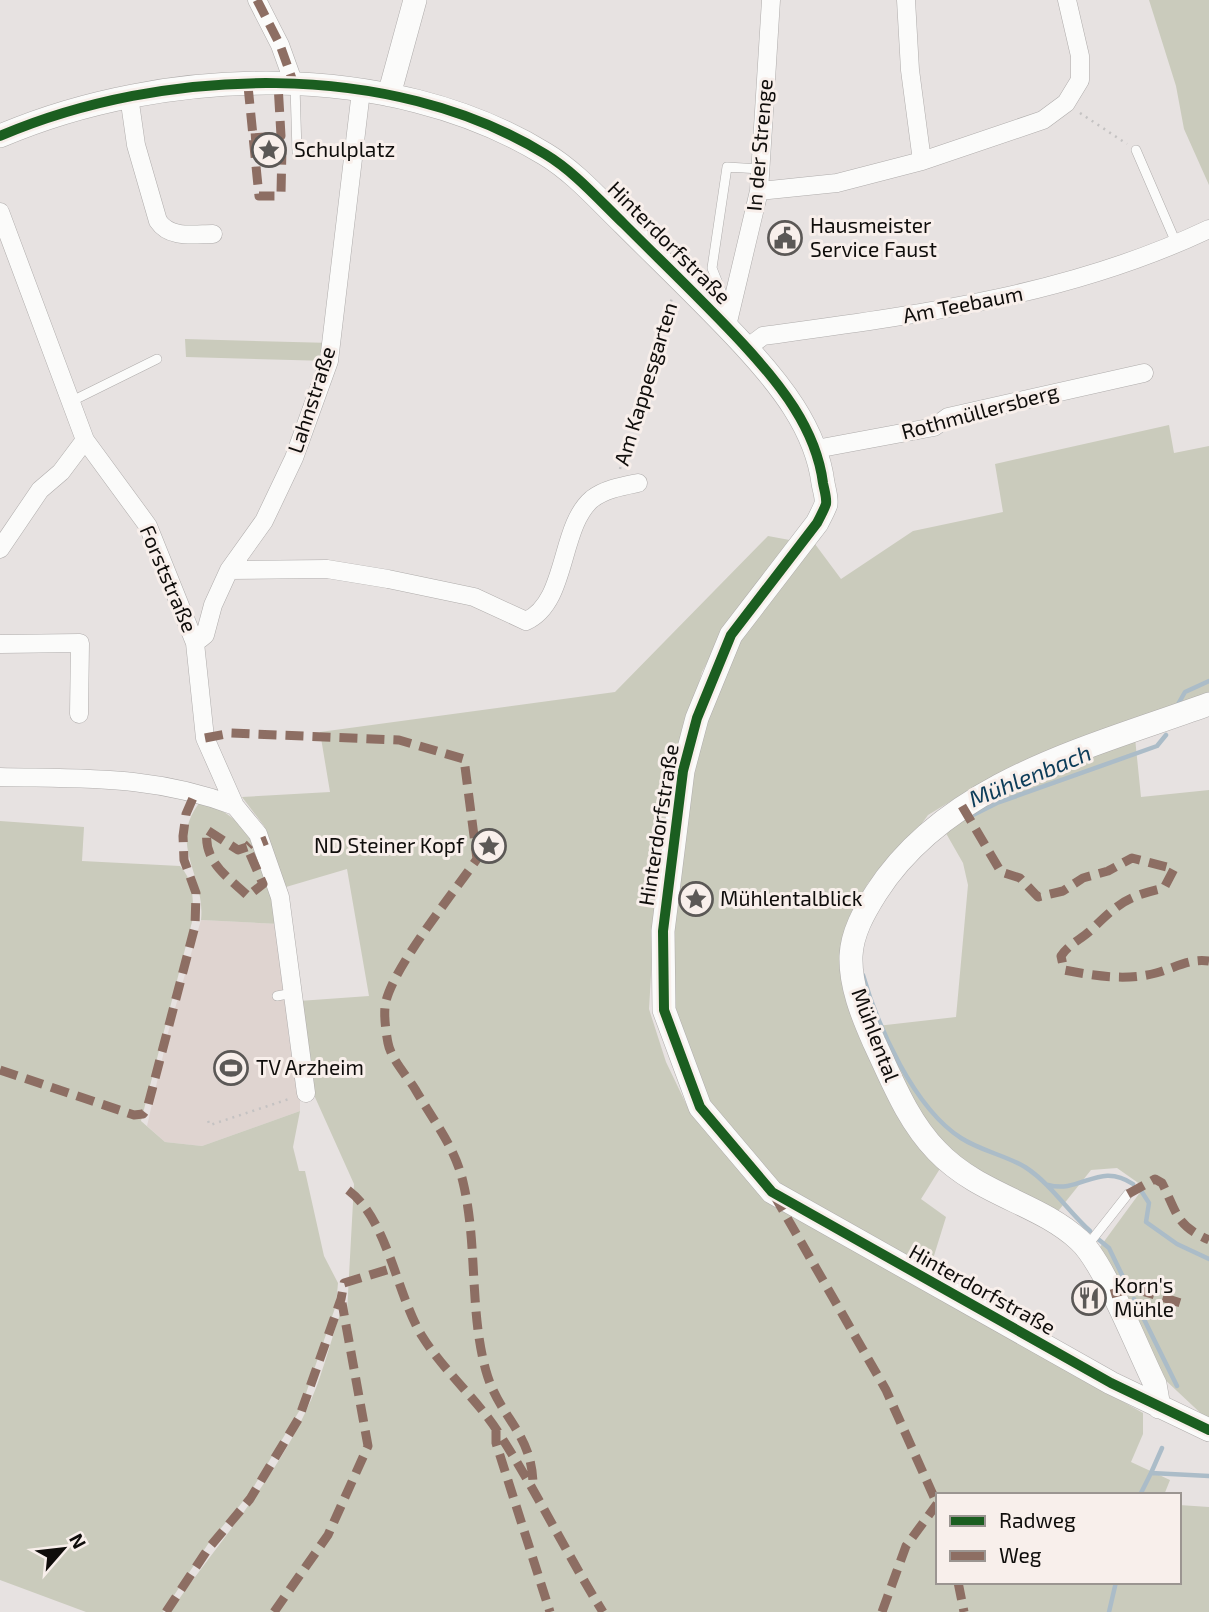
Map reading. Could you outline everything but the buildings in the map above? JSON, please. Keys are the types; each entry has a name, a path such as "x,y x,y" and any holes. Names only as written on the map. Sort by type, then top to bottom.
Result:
{"street":[{"path":"257,0 280,45 294,84"},
{"path":"388,95 415,0"},
{"name":"In der Strenge","path":"727,326 730,293 759,191 771,0"},
{"path":"906,0 910,70 922,161"},
{"path":"759,191 837,183 922,161 1043,120 1066,103 1080,80 1082,69 1068,0"},
{"name":"Hinterdorfstraße","path":"0,135 58,113 129,96 202,86 294,84 388,95 444,107 476,119 547,155 578,179 727,326 775,379 816,449 826,503 817,523 731,635 696,718 683,771 663,931 664,1010 700,1107 772,1192 902,1268 1159,1407"},
{"name":"Lahnstraße","path":"195,643 205,635 213,605 229,570 264,520 288,470 329,361 360,91"},
{"path":"129,96 136,145 158,221 162,227 175,234 213,234"},
{"name":"Forststraße","path":"0,212 7,251 85,440 148,526 195,643 203,731 235,806 258,834 271,863 286,923 285,995 306,1093"},
{"name":"Am Teebaum","path":"747,348 763,335 926,314 1023,295 1177,245 1209,229"},
{"path":"698,300 730,293"},
{"name":"Rothmüllersberg","path":"816,449 934,427 948,417 1143,373"},
{"path":"0,549 40,490 61,472 85,440"},
{"path":"229,570 327,569 388,579 474,597 526,621 538,616 547,602 582,512 592,499 613,489 638,483"},
{"path":"0,644 80,643 79,714"},
{"name":"Mühlental","path":"1159,1407 1154,1384 1086,1247 1063,1228 965,1175 929,1143 899,1096 870,1031 854,983 852,945 860,922 885,880 917,842 953,811 1037,769 1209,704"},
{"path":"0,777 124,780 182,788 235,806"},
{"path":"1159,1407 1209,1430"}],"lane":[{"path":"294,84 297,152"},
{"path":"1136,150 1177,245"},
{"path":"730,293 712,264 727,167 760,169"},
{"path":"70,402 157,359"},
{"path":"1086,1247 1128,1194"}],"path":[{"path":"1066,103 1136,150"},
{"path":"281,136 282,147"},
{"path":"208,1121 210,1125 306,1093"}],"shaded area":[{"path":"1149,0 1209,0 1209,185 1184,129 1176,86"},
{"path":"185,339 332,343 329,361 186,357"},
{"path":"1169,425 1174,453 1209,446 1209,698 1009,775 961,795 928,815 912,837 868,883 851,913 841,942 941,1167 921,1199 946,1217 928,1275 779,1186 707,1104 675,1006 671,958 674,904 693,779 710,709 739,642 815,544 841,579 913,531 1003,512 995,464"},
{"path":"768,536 795,541 729,622 702,672 674,771 656,890 649,1009 666,1062 690,1112 770,1202 1143,1413 1143,1434 1131,1462 1170,1480 1165,1493 936,1493 936,1584 1181,1584 1181,1505 1209,1507 1209,1612 170,1612 277,1464 316,1388 340,1314 347,1312 354,1184 314,1095 299,1001 369,996 347,869 286,887 264,826 242,797 330,792 320,732 615,692"},
{"path":"1135,738 1141,797 1209,790 1209,1421 1161,1376 1100,1247 1144,1187 1117,1168 1091,1170 1055,1215 952,1156 914,1106 877,1026 956,1017 968,885 963,863 943,828 989,799"},
{"path":"200,802 220,810 236,821 247,834 263,867 279,924 201,920 201,904 187,846 191,817"},
{"path":"0,821 84,827 82,861 180,866 185,872 192,890 193,918 141,1121 165,1142 202,1146 300,1111 293,1147 299,1171 305,1171 324,1256 338,1283 336,1305 301,1408 250,1493 208,1544 163,1612 86,1612 0,1580"},
{"path":"201,920 279,924 289,1039 300,1084 300,1111 202,1146 165,1142 147,1126 169,1029"}],"waterway":[{"name":"Mühlenbach","path":"1177,706 1185,692 1209,681"},
{"name":"Mühlenbach","path":"969,817 997,803 1157,746 1166,735"},
{"name":"Mühlenbach","path":"863,975 888,1042 913,1087 928,1107 944,1125 961,1138 1025,1167 1051,1189 1090,1231"},
{"name":"Mühlenbach","path":"1048,1185 1060,1187 1110,1176 1133,1184"},
{"name":"Mühlenbach","path":"1140,1189 1149,1203 1146,1222 1177,1244 1209,1259"},
{"name":"Mühlenbach","path":"1098,1239 1109,1248 1123,1277"},
{"name":"Mühlenbach","path":"1134,1299 1177,1386"},
{"name":"Mühlenbach","path":"1162,1448 1151,1473 1209,1476"},
{"path":"1141,1493 1151,1473"},
{"path":"1109,1612 1116,1584"}],"marked path":[{"path":"257,0 280,45 294,84"},
{"path":"251,138 281,136 278,84"},
{"path":"248,86 259,196 277,196 281,193 282,147"},
{"path":"205,738 231,733 399,740 464,759 477,859 401,968 386,1001 385,1022 392,1055 443,1134 459,1169 468,1206 477,1325 486,1371 499,1401 522,1439 532,1468 533,1486"},
{"path":"0,1070 134,1115 143,1114 147,1109 195,926 196,893 184,860 183,836 186,814 196,791"},
{"path":"962,806 1001,872 1020,878 1038,897 1063,891 1083,878 1108,871 1132,858 1174,869 1164,888 1123,903 1068,948 1061,956 1064,970 1099,976 1133,977 1189,962 1209,961"},
{"path":"247,847 238,850 207,830 207,841 213,860 248,896 263,884 247,847 250,844"},
{"path":"262,842 267,840"},
{"path":"682,891 691,892 690,901"},
{"path":"1128,1194 1155,1179 1162,1183 1183,1223 1209,1240"},
{"path":"348,1190 362,1203 373,1219 422,1336 498,1432 603,1612"},
{"path":"774,1195 886,1390 936,1502"},
{"path":"166,1612 208,1549 250,1499 299,1418 341,1299 344,1283 393,1268"},
{"path":"1111,1294 1132,1288 1181,1303"},
{"path":"274,1612 328,1535 368,1446 342,1303"},
{"path":"496,1428 496,1443 550,1612"},
{"path":"882,1612 906,1546 936,1505"},
{"path":"958,1584 964,1612"}],"cycle path":[{"path":"0,136 64,113 133,96 204,86 276,83 348,88 418,101 484,123 556,161 596,196 743,344 770,374 804,425 819,463 826,502 817,523 731,635 697,718 683,771 663,931 664,1010 700,1107 772,1192 1111,1383 1209,1430"}],"place":[{"name":"Schulplatz","path":"269,150"},
{"name":"Hausmeister Service Faust","path":"785,238"},
{"name":"ND Steiner Kopf","path":"489,846"},
{"name":"Mühlentalblick","path":"696,899"},
{"name":"TV Arzheim","path":"231,1068"},
{"name":"Korn's Mühle","path":"1089,1298"}]}
